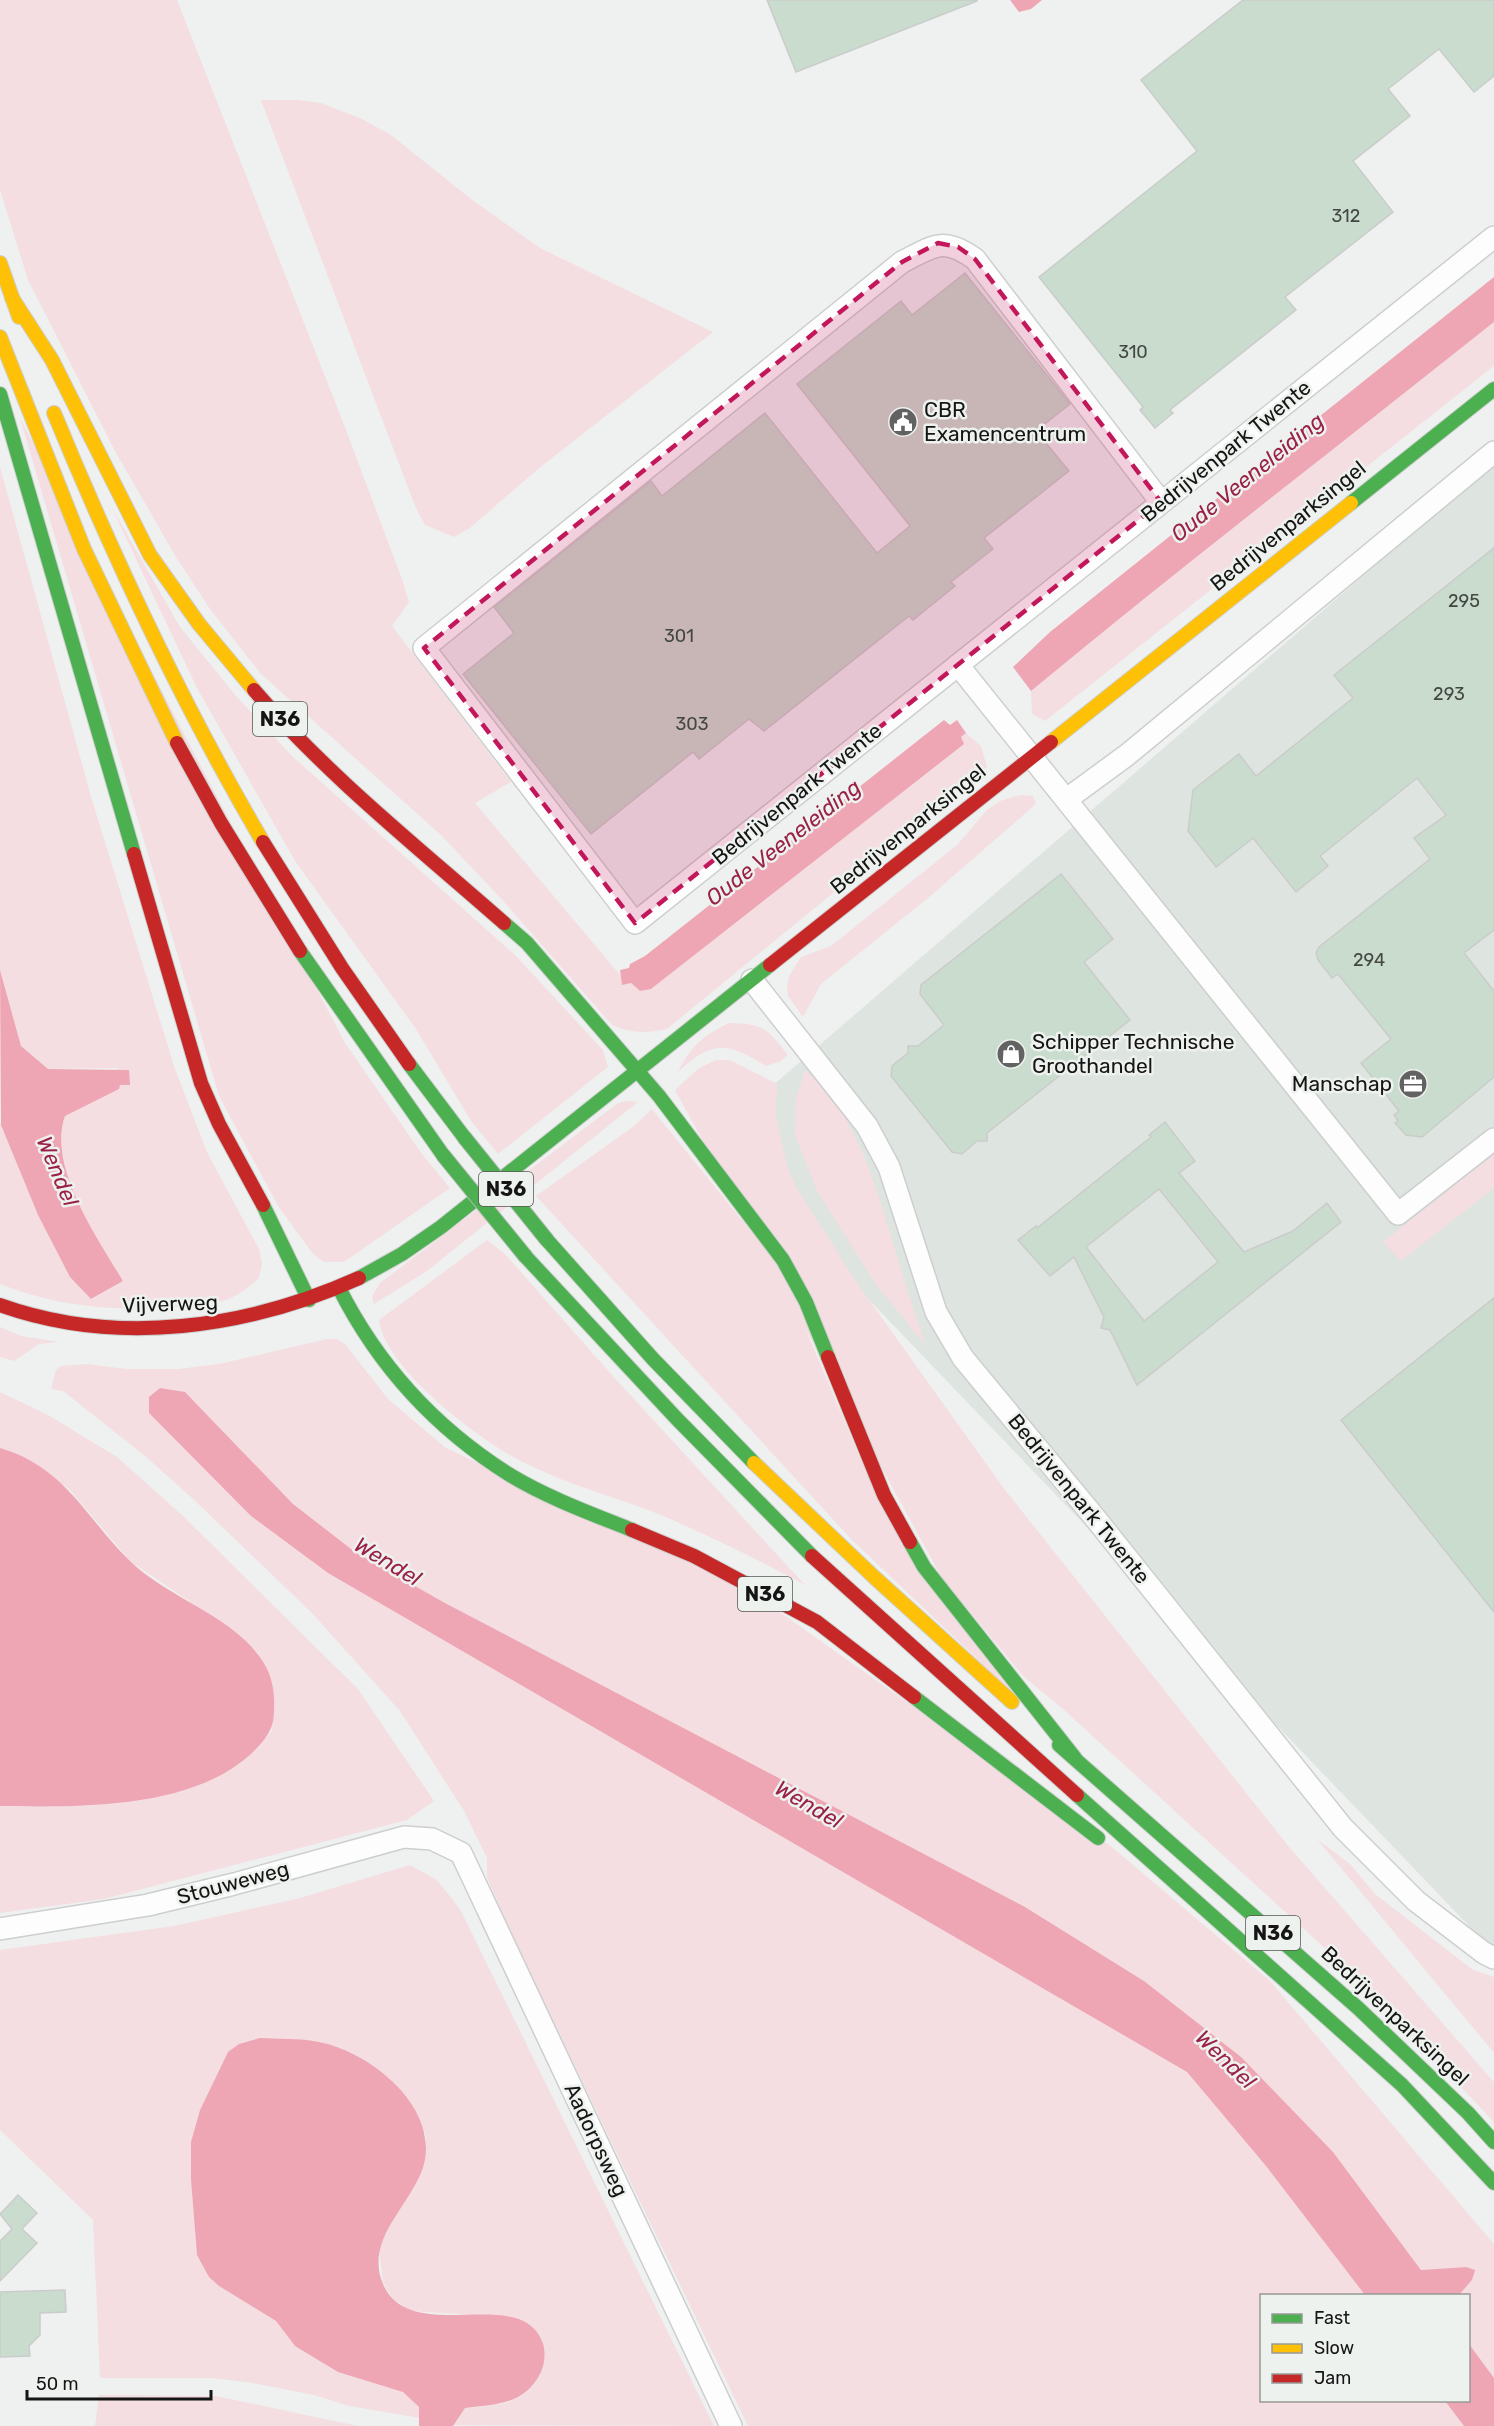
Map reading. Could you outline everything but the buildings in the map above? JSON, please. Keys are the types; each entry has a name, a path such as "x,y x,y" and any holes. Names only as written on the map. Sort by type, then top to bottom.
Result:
{"main road":[{"name":"N36","path":"0,263 35,362"},
{"name":"N36","path":"12,298 52,360 150,555 199,624 276,715 353,789 527,943 638,1071 783,1260 810,1313 884,1494 924,1567 1075,1758"},
{"name":"N36","path":"0,337 67,511 131,650 210,801 259,887 355,1033 443,1155 526,1257 650,1392 782,1528 963,1694 1402,2085 1494,2183"},
{"name":"Bedrijvenparksingel","path":"339,1288 418,1244 1494,389"},
{"path":"0,394 201,1083 219,1124 277,1230 309,1299"},
{"name":"N36","path":"51,403 156,648 214,758 340,965 421,1082 547,1240 653,1359 776,1484 846,1551 1075,1758"},
{"name":"N36","path":"339,1288 355,1320 407,1392 456,1438 512,1476 583,1510 694,1556 817,1622 1075,1823 1203,1906"},
{"name":"Vijverweg","path":"0,1305 39,1316 111,1327 192,1328 226,1323 339,1288"},
{"name":"Bedrijvenparksingel","path":"1075,1758 1358,2008 1468,2113 1494,2142"}],"street":[{"name":"Bedrijvenpark Twente","path":"1161,502 975,260 958,247 938,243 902,262 424,648 635,923 1494,237"},
{"path":"1067,799 1127,755 1494,452"},
{"path":"958,665 1034,756 1398,1214 1494,1139"},
{"name":"Bedrijvenpark Twente","path":"752,980 867,1126 889,1167 936,1312 963,1358 1343,1828 1416,1901 1484,1953 1494,1958"},
{"name":"Stouweweg","path":"0,1929 148,1905 404,1837 432,1839 461,1853"},
{"name":"Aadorpsweg","path":"461,1853 731,2426"}],"highlighted area":[{"path":"938,243 958,247 975,259 1161,502 635,923 424,648 902,262"}],"shaded area":[{"path":"0,0 177,0 343,422 402,579 409,602 392,626 511,782 475,803 621,976 622,984 631,983 640,991 651,989 963,744 961,737 966,733 981,746 987,767 667,1029 639,1032 612,1025 507,905 441,835 261,674 210,609 176,557 116,453 28,280 0,190"},
{"path":"261,100 298,100 321,103 362,119 391,135 471,199 540,248 713,332 538,469 470,528 454,537 425,525 415,506"},
{"path":"1494,322 1494,366 1045,721 1032,714 1031,691"},
{"path":"20,418 345,1043 422,1154 450,1188 344,1262 324,1262 313,1254 278,1206 219,1096"},
{"path":"1494,463 1494,1952 713,1137"},
{"path":"0,467 92,800 175,1069 207,1152 259,1249 262,1263 259,1278 237,1295 222,1301 170,1308 105,1308 62,1302 0,1284 0,1122 38,1215 92,1299 123,1281 78,1202 63,1158 62,1136 65,1116 120,1085 129,1085 117,1068 48,1069 21,1046 0,970"},
{"path":"111,506 180,627 237,697 292,756 515,955 603,1050 608,1067 498,1154 471,1121 416,1029 295,861 197,688"},
{"path":"1020,795 1033,796 1036,804 928,898 821,984 803,1017 788,996 787,987 789,976 801,957 831,946 957,845 987,810 1000,801"},
{"path":"730,1023 751,1025 764,1030 788,1055 781,1061 766,1066 741,1052 720,1048 701,1054 678,1072 699,1042"},
{"path":"716,1060 730,1060 777,1084 776,1116 787,1166 796,1187 859,1286 1005,1490 1290,1848 1494,2082 1494,2122 1363,1983 1063,1709 1023,1676 942,1578 675,1090 699,1068"},
{"path":"805,1070 840,1110 865,1159 884,1211 926,1346 875,1283 817,1191 795,1135 796,1098"},
{"path":"638,1102 427,1271 374,1304 372,1296 380,1283 618,1103"},
{"path":"652,1109 779,1266 860,1458 1015,1695 850,1538 536,1196 634,1126"},
{"path":"1494,1154 1494,1188 1401,1261 1383,1242"},
{"path":"487,1240 505,1254 611,1374 805,1585 698,1531 525,1463 484,1439 416,1381 398,1360 385,1339 379,1320"},
{"path":"0,1327 21,1336 59,1342 39,1344 14,1361 0,1357"},
{"path":"327,1339 337,1339 345,1344 388,1399 446,1448 747,1589 1113,1848 1270,1981 1494,2244 1494,2378 1470,2345 1470,2294 1460,2294 1472,2280 1466,2267 1421,2270 1333,2152 1144,1981 1025,1907 445,1603 355,1552 293,1504 185,1392 251,1516 328,1573 1187,2072 1266,2166 1364,2294 1260,2294 1260,2402 1446,2402 1464,2426 748,2426 508,1927 487,1877 487,1858 464,1811 400,1711 311,1612 192,1498 145,1456 63,1391 51,1389 56,1370 61,1366 87,1364 127,1369 178,1369 219,1364"},
{"path":"0,1392 48,1415 117,1457 182,1515 358,1689 434,1801 407,1820 104,1899 0,1913 0,1806 87,1806 118,1803 218,1776 242,1762 272,1731 258,1653 232,1630 131,1562 69,1489 10,1451 0,1448"},
{"path":"1317,1839 1350,1864 1375,1894 1473,1970 1494,1977 1494,2053"},
{"path":"410,1865 437,1880 460,1909 714,2426 454,2425 465,2408 501,2404 520,2396 528,2390 543,2368 473,2315 411,2311 393,2299 383,2283 379,2248 425,2156 426,2136 416,2113 373,2066 347,2051 320,2042 295,2039 261,2038 228,2052 200,2110 191,2142 191,2180 197,2255 219,2286 276,2321 295,2346 403,2392 419,2407 420,2418 349,2406 314,2395 247,2382 211,2378 100,2378 93,2220 0,2130 0,1950 174,1926 300,1898"},
{"path":"99,2395 216,2396 358,2426 95,2426"}],"water":[{"path":"1010,0 1042,0 1031,9 1019,12"},
{"name":"Oude Veeneleiding","path":"1494,277 1494,322 1031,691 1013,667 1050,632"},
{"path":"944,720 950,725 957,720 966,733 961,737 964,744 651,989 640,991 631,983 622,985 620,970 629,968 630,964 645,956"},
{"name":"Wendel","path":"0,970 21,1046 48,1069 129,1070 130,1085 120,1085 119,1089 65,1116 61,1136 63,1157 78,1202 123,1281 91,1299 70,1277 38,1215 1,1125"},
{"name":"Wendel","path":"160,1388 185,1392 293,1504 355,1552 445,1603 1025,1907 1144,1981 1241,2057 1333,2152 1421,2270 1466,2267 1475,2270 1472,2280 1460,2294 1364,2294 1266,2166 1187,2072 328,1573 251,1516 149,1413 149,1397"},
{"path":"0,1448 23,1457 59,1481 131,1562 162,1586 233,1630 259,1656 272,1682 274,1718 268,1734 252,1753 227,1772 198,1785 166,1795 98,1805 0,1806"},
{"path":"260,2038 297,2039 340,2048 361,2058 381,2072 399,2088 414,2107 423,2128 426,2150 421,2173 383,2240 379,2254 379,2269 383,2284 397,2302 416,2311 439,2315 511,2317 530,2325 542,2341 544,2357 541,2372 527,2391 499,2404 465,2408 453,2426 419,2426 419,2407 403,2392 338,2372 295,2346 276,2321 219,2286 209,2277 197,2255 191,2180 191,2142 200,2110 228,2052 239,2044"},
{"path":"1470,2345 1494,2378 1494,2426 1464,2426 1446,2402 1470,2402"}],"traffic: fast":[{"path":"1351,503 1494,389"},
{"path":"0,394 134,854"},
{"path":"504,923 527,943 659,1096 783,1260 806,1302 828,1357"},
{"path":"300,951 443,1155"},
{"path":"359,1278 402,1254 441,1227 770,965"},
{"path":"409,1064 464,1137"},
{"path":"464,1137 547,1240"},
{"path":"443,1155 526,1257"},
{"path":"263,1205 309,1300"},
{"path":"547,1240 653,1359 754,1463"},
{"path":"526,1257 677,1419 812,1556"},
{"path":"339,1288 372,1344 391,1369 433,1416 457,1437 510,1475 539,1491 632,1530"},
{"path":"910,1542 924,1567 1075,1758"},
{"path":"914,1697 1098,1838"},
{"path":"1059,1745 1358,2008 1468,2113 1494,2142"},
{"path":"1077,1795 1402,2085 1494,2183"}],"traffic: slow":[{"path":"0,263 19,317"},
{"path":"12,298 52,360 150,555 199,624 254,690"},
{"path":"0,337 84,549 177,743"},
{"path":"54,413 101,523 177,685 263,842"},
{"path":"1051,742 1351,503"},
{"path":"754,1463 874,1577 1012,1702"}],"traffic: jam":[{"path":"254,690 343,782 504,923"},
{"path":"770,965 1051,742"},
{"path":"177,743 221,823 300,951"},
{"path":"263,842 342,968 409,1064"},
{"path":"134,854 201,1083 219,1124 263,1205"},
{"path":"0,1305 45,1318 90,1326 136,1328 182,1326 228,1320 273,1309 359,1278"},
{"path":"828,1357 884,1495 910,1542"},
{"path":"632,1530 694,1556 817,1622 914,1697"},
{"path":"812,1556 1077,1795"}],"place":[{"name":"CBR Examencentrum","path":"903,422"},
{"name":"Schipper Technische Groothandel","path":"1011,1054"},
{"name":"Manschap","path":"1413,1084"}]}
